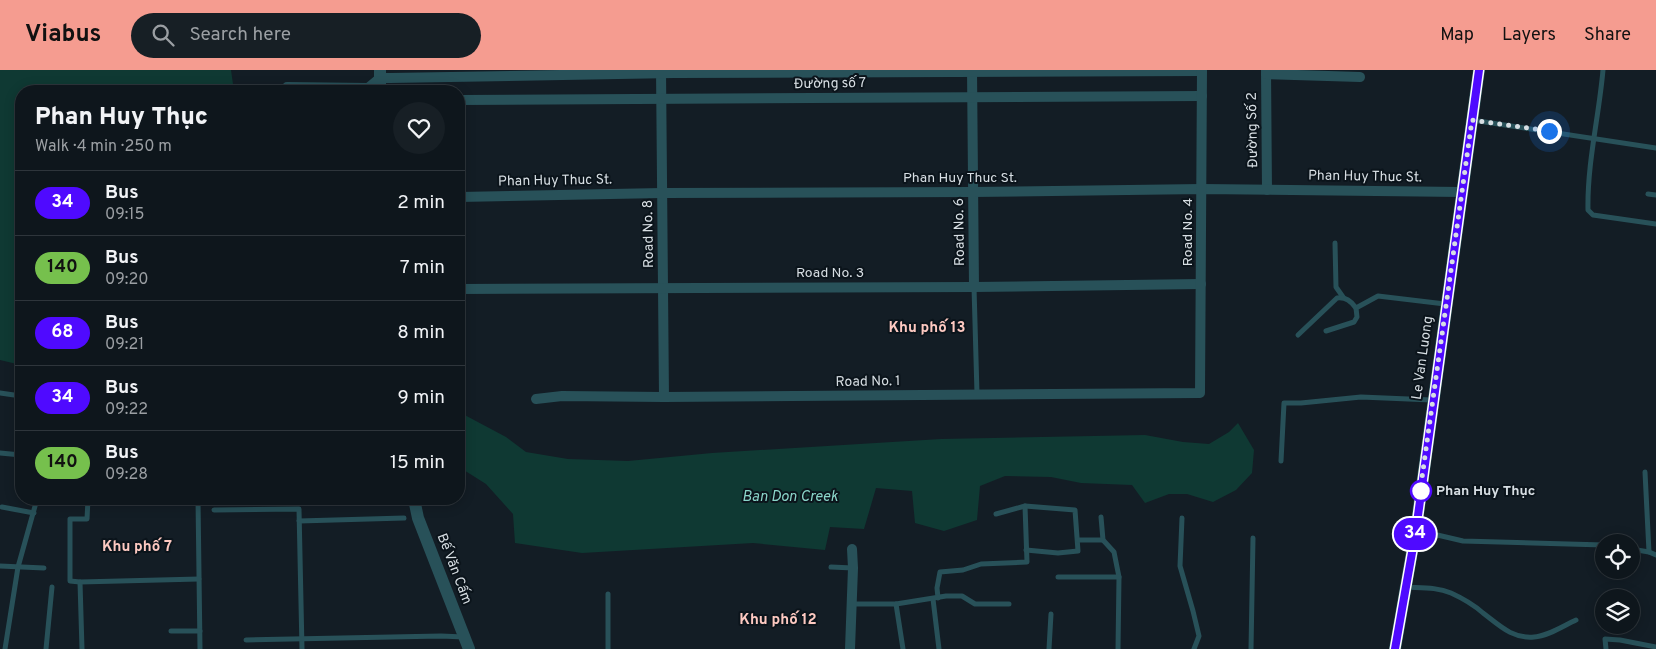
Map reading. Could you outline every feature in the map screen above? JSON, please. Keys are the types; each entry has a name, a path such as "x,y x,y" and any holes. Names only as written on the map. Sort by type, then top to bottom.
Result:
{"street":[{"name":"Road No. 6","path":"972,70 974,287"},
{"path":"380,74 1202,70"},
{"name":"Road No. 4","path":"1200,393 1202,70"},
{"name":"Le Van Luong","path":"1395,649 1416,530 1432,400 1479,70"},
{"name":"Road No. 8","path":"661,72 664,397"},
{"path":"1266,72 1360,77"},
{"name":"Đường Số 2","path":"1266,72 1267,190"},
{"name":"Đường số 7","path":"465,100 1202,96"},
{"name":"Phan Huy Thuc St.","path":"465,197 662,193 1202,189 1461,192"},
{"name":"Road No. 3","path":"465,289 1201,284"},
{"name":"Road No. 1","path":"536,399 562,396 1200,393"},
{"name":"Bế Văn Cấm","path":"415,505 418,518 466,643"},
{"path":"850,649 852,549"}],"lane":[{"path":"1603,70 1588,199 1590,213 1656,224"},
{"path":"1472,120 1656,148"},
{"path":"1648,194 1656,195"},
{"path":"1326,331 1354,322 1356,318 1356,308 1343,297 1336,287 1335,243"},
{"name":"Road No. 6","path":"974,287 977,394"},
{"path":"1356,308 1378,296 1446,304"},
{"path":"1298,335 1333,300 1343,297"},
{"path":"0,392 15,395"},
{"path":"1281,461 1284,403 1361,397 1432,400"},
{"path":"0,453 15,454"},
{"path":"1644,472 1649,552"},
{"path":"6,649 18,567 36,505"},
{"path":"88,505 87,519 70,519 70,581 199,579"},
{"path":"198,505 200,649"},
{"path":"996,514 1025,506 1075,510 1078,551 1058,553 1026,550"},
{"path":"939,649 935,598 940,572 963,570 981,564 1027,562 1025,506"},
{"path":"2,507 34,513"},
{"path":"214,510 299,509 302,649"},
{"path":"1101,517 1103,540 1114,552 1119,578 1118,649"},
{"path":"299,521 404,518"},
{"path":"1182,518 1180,566 1199,636 1194,649"},
{"path":"1416,530 1463,540 1595,545"},
{"path":"1252,649 1253,538"},
{"path":"1078,540 1103,540"},
{"path":"1640,550 1656,555"},
{"path":"0,566 44,568"},
{"path":"831,567 853,568"},
{"path":"1058,577 1119,578"},
{"path":"80,582 82,649"},
{"path":"46,649 52,587"},
{"path":"1405,588 1434,588 1450,593 1469,603 1499,627 1510,633 1522,636 1534,637 1552,632 1576,620"},
{"path":"608,594 608,649"},
{"path":"851,604 896,604 962,596 975,604 1009,604"},
{"path":"896,604 903,649"},
{"path":"1050,649 1051,614"},
{"path":"171,631 200,631"},
{"path":"246,640 442,636 466,643"},
{"path":"1606,649 1606,639 1656,647"}],"water":[{"path":"0,70 231,70 233,85 15,85 15,364 0,360"},
{"name":"Ban Don Creek","path":"465,415 506,437 526,452 568,459 628,461 712,453 941,439 1145,435 1183,442 1209,444 1229,432 1238,423 1254,450 1252,473 1236,490 1213,502 1187,494 1169,494 1145,503 1132,485 1081,483 1051,477 1005,476 980,486 977,520 944,531 915,523 912,491 876,488 864,529 830,527 825,550 753,543 582,553 515,543 513,514 486,484 465,471"}],"bus line":[{"name":"34","path":"1395,649 1416,530 1432,400 1479,70"}],"place":[{"name":"Phan Huy Thục","path":"1421,491"}],"district":[{"name":"Khu phố 13","path":"927,328"},
{"name":"Khu phố 7","path":"137,547"},
{"name":"Khu phố 12","path":"778,620"}],"route":[{"path":"1421,491 1472,120 1549,131"}]}
